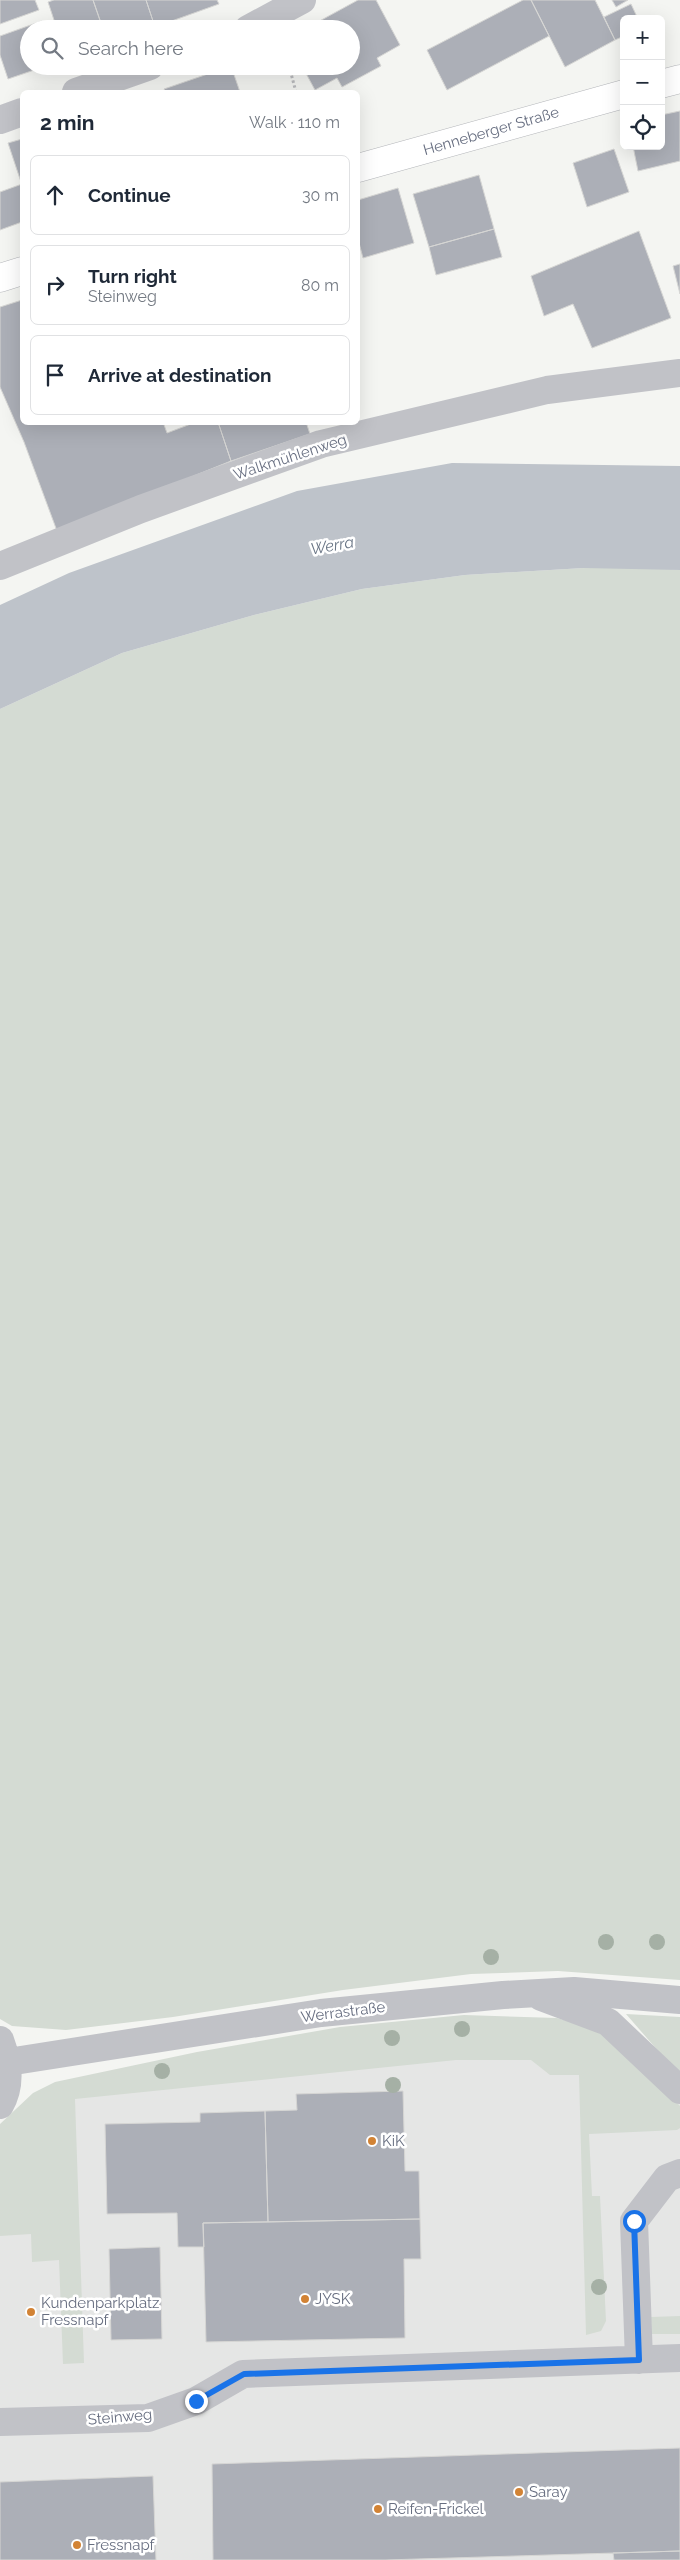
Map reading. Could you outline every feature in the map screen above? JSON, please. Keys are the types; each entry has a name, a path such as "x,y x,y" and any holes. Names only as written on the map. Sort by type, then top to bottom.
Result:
{"main road":[{"path":"665,83 680,79"},
{"name":"Henneberger Straße","path":"360,167 620,95"},
{"path":"0,278 20,272"}],"street":[{"path":"264,20 295,2"},
{"path":"82,90 124,75"},
{"path":"0,120 20,113"},
{"name":"Walkmühlenweg","path":"0,566 141,509 321,444 547,390 680,373"},
{"name":"Werrastraße","path":"4,2051 321,2013 532,1993 574,1991 680,2000"},
{"path":"532,1993 608,2022 680,2090"},
{"path":"0,2106 8,2081 4,2051"},
{"path":"639,2360 634,2221 666,2178 680,2173"},
{"name":"Steinweg","path":"0,2422 148,2418 196,2401 244,2374 680,2358"}],"path":[{"path":"291,75 295,90"}],"shaded area":[{"path":"653,567 680,570 680,1980 558,1971 471,1974 343,1990 173,2017 66,2030 12,2026 0,2019 0,709 122,653 254,615 362,589 465,575 584,568"},
{"path":"626,2014 680,2017 680,2076"},
{"path":"464,2015 557,2018 593,2028 630,2055 680,2106 680,2128 677,2130 589,2134 592,2196 600,2196 606,2321 601,2331 586,2335 579,2075 550,2075 531,2060 456,2060 75,2099 84,2363 63,2364 59,2260 32,2262 31,2234 0,2236 0,2124 33,2093 55,2082 197,2052 340,2027"},
{"path":"466,2052 680,2063 680,2560 0,2560 0,2165 72,2096"},
{"path":"680,2316 680,2334 652,2334 651,2317"}],"water":[{"name":"Werra","path":"452,463 680,466 680,570 584,568 465,575 362,589 254,615 122,653 0,709 0,605 69,573 297,491"}],"building":[{"path":"0,0 35,0 39,10 0,24"},
{"path":"54,0 93,0 100,20 54,20 48,2"},
{"path":"93,0 146,0 153,20 100,20"},
{"path":"146,0 217,0 219,4 174,20 153,20"},
{"path":"358,0 376,0 400,45 377,58 381,66 342,87 337,78 315,90 307,75 360,75 360,20 321,20"},
{"path":"523,0 531,0 549,36 447,90 427,50"},
{"path":"531,0 595,0 615,40 565,67"},
{"path":"612,0 628,0 616,7"},
{"path":"631,4 636,15 620,15 620,38 615,40 604,17"},
{"path":"20,29 20,75 8,79 0,55 0,36"},
{"path":"205,75 234,75 239,90 165,90"},
{"path":"680,111 680,161 638,171 634,150 665,150 665,114"},
{"path":"20,140 20,179 8,143"},
{"path":"614,149 629,192 587,207 573,163"},
{"path":"479,175 494,229 429,247 413,194"},
{"path":"20,185 20,223 0,230 0,192"},
{"path":"398,188 414,243 363,258 360,247 360,199"},
{"path":"494,229 502,257 436,275 429,247"},
{"path":"639,231 671,318 592,348 573,304 544,316 531,276"},
{"path":"680,264 680,294 673,266"},
{"path":"20,301 20,425 164,425 167,433 188,425 219,425 231,461 57,531 24,442 0,387 0,307"},
{"path":"219,425 307,425 310,434 231,461"},
{"path":"403,2091 405,2171 419,2171 420,2219 268,2222 265,2111 297,2110 296,2094"},
{"path":"265,2111 268,2222 203,2223 204,2247 178,2247 177,2213 107,2214 105,2124 200,2122 200,2113"},
{"name":"JYSK","path":"420,2219 421,2259 404,2259 405,2338 206,2342 203,2223"},
{"path":"160,2247 162,2339 111,2340 109,2249"},
{"path":"680,2448 680,2551 385,2560 213,2560 212,2464"},
{"path":"153,2476 156,2560 0,2560 0,2482"},
{"path":"680,2551 680,2560 614,2560 613,2553"}],"place":[{"name":"KiK","path":"372,2141"},
{"name":"JYSK","path":"305,2299"},
{"name":"Kundenparkplatz Fressnapf","path":"31,2312"},
{"name":"Saray","path":"519,2492"},
{"name":"Reifen-Frickel","path":"378,2509"},
{"name":"Fressnapf","path":"77,2545"}],"route":[{"path":"196,2401 244,2374 639,2360 634,2221"}]}
